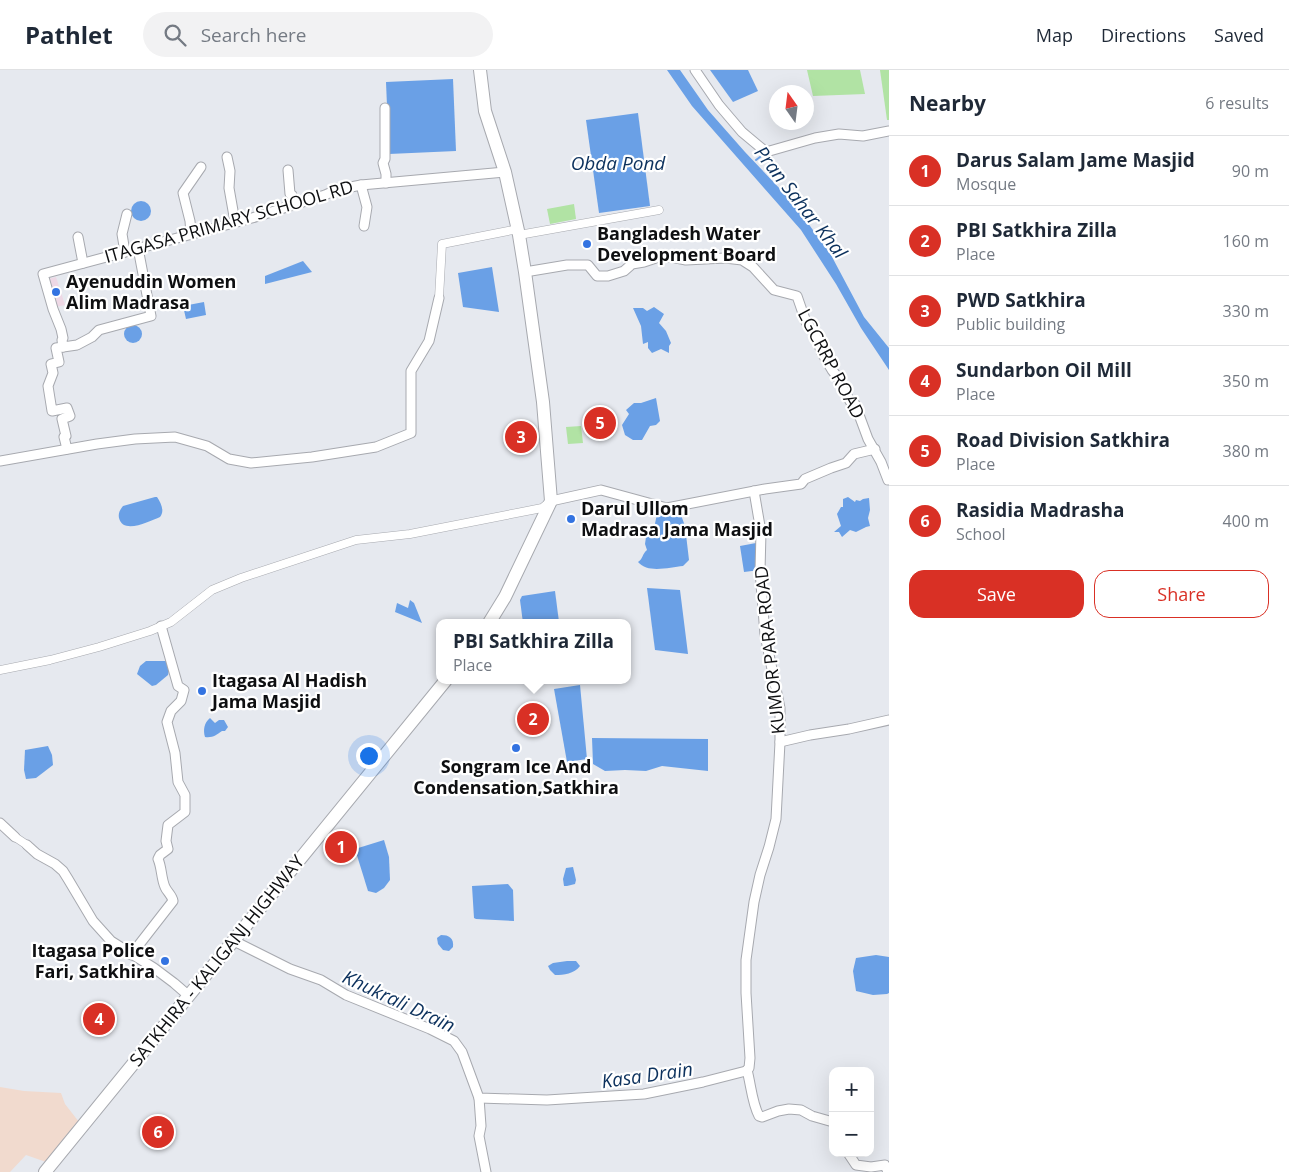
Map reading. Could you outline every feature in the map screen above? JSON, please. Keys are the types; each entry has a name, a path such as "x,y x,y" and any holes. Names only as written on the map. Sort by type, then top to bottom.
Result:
{"highway":[{"path":"480,70 485,111 506,172 519,232 543,402 551,501 505,597 491,619"},
{"name":"SATKHIRA - KALIGANJ HIGHWAY","path":"45,1172 443,684"}],"street":[{"path":"695,70 718,105 742,132 766,152 815,138 839,134 863,136 889,130"},
{"path":"385,108 385,159 383,163 386,183"},
{"path":"227,158 230,171 229,188 235,222"},
{"path":"191,234 190,221 183,193 201,166"},
{"path":"288,170 290,194 295,205"},
{"name":"ITAGASA PRIMARY SCHOOL RD","path":"63,347 61,329 43,274 295,205 325,196 336,190 361,185 506,172"},
{"path":"361,185 367,207 364,226"},
{"path":"0,461 136,439 175,437 207,446 229,459 251,463 312,457 376,447 411,433 412,371 429,341 439,298 442,244 659,210"},
{"path":"125,252 122,234 127,214"},
{"path":"78,237 83,263"},
{"path":"67,449 62,419 70,416 67,408 52,411 48,386 53,374 51,364 59,362 56,348 77,344 92,337 100,330 151,316 138,248"},
{"name":"LGCRRP ROAD","path":"525,272 567,265 588,265 597,276 608,276 624,271 632,264 659,257 686,260 725,258 742,260 754,268 774,290 797,296 806,322 814,333 822,353 840,379 841,385 850,401 856,404 868,439 889,480"},
{"path":"0,670 50,660 150,631 171,622 212,590 241,578 356,540 410,534 542,508 551,501 601,490 667,508 801,484 805,480 846,463 854,454 874,449"},
{"name":"KUMOR PARA ROAD","path":"754,491 761,532 760,571 765,635 780,708 780,742 776,819 754,902 746,960 750,1058 747,1070 754,1101 760,1116 789,1109 801,1110 812,1116 829,1121"},
{"path":"131,955 173,900 162,879 161,865 158,859 168,849 166,841 168,825 185,812 185,795 178,782 175,753 167,722 172,711 181,701 184,690 178,686 161,626"},
{"path":"780,742 889,720"},
{"path":"0,822 15,837 63,871 94,921 112,941 161,973 189,996"},
{"path":"234,940 290,969 321,980 346,995 430,1029 454,1041 462,1052 479,1098 481,1126 479,1136 486,1172"},
{"path":"479,1098 547,1100 644,1094 703,1082 747,1070"},
{"path":"851,1157 856,1165 872,1168 885,1165 888,1172"}],"shaded area":[{"name":"Ayenuddin Women Alim Madrasa","path":"56,277 65,305 56,307 48,279"},
{"path":"0,1087 24,1091 61,1093 65,1104 79,1122 46,1162 26,1155 10,1172 0,1172"}],"green space":[{"path":"807,70 860,70 865,94 814,96 814,85 810,85"},
{"path":"880,70 889,70 889,120 887,120"},
{"path":"574,204 576,219 550,224 547,209"},
{"path":"581,426 583,443 568,444 566,427"}],"water":[{"path":"667,70 680,70 708,110 805,219 831,255 864,317 889,348 889,370 801,230 692,106"},
{"path":"710,70 748,70 758,91 733,102"},
{"path":"453,79 456,151 389,154 386,82"},
{"name":"Obda Pond","path":"638,113 650,206 599,213 586,120"},
{"path":"141,201 148,204 151,211 148,218 141,221 134,218 131,211 134,204"},
{"path":"303,261 312,272 265,284 265,276"},
{"path":"492,267 499,312 463,307 458,273"},
{"path":"204,302 206,315 186,319 183,306"},
{"path":"654,307 664,314 659,323 666,331 671,343 669,353 661,349 652,353 648,348 648,342 643,344 641,326 633,308 643,308 647,311"},
{"path":"133,325 139,328 142,334 139,340 133,343 127,340 124,334 127,328"},
{"path":"656,398 660,421 656,425 650,426 642,440 633,440 625,435 622,425 629,414 626,410 634,403 641,403"},
{"path":"157,497 162,507 160,517 144,524 126,526 122,523 119,515 123,506"},
{"path":"848,497 855,502 856,500 860,501 869,498 870,510 868,518 870,526 856,532 850,530 842,537 839,532 834,532 841,526 837,514 841,507 843,507 843,499"},
{"path":"657,514 681,515 685,526 689,560 683,566 653,569 642,566 638,562 647,550 645,544 646,537 653,533"},
{"path":"756,543 760,570 744,572 740,546"},
{"path":"647,588 680,590 688,654 655,650"},
{"path":"555,591 559,619 522,619 520,600 522,596"},
{"path":"410,600 414,603 422,623 395,612 397,603 408,608"},
{"path":"146,661 167,661 170,666 168,675 152,686 137,674 140,666"},
{"path":"580,685 587,759 567,762 554,689"},
{"path":"210,718 215,723 219,720 224,720 228,727 225,731 214,736 205,737 204,727"},
{"path":"592,738 708,739 708,771 662,766 646,771 605,771 593,764"},
{"path":"48,746 52,755 53,765 36,778 26,779 24,770 25,750"},
{"path":"384,840 389,857 390,880 384,888 376,893 368,891 355,849"},
{"path":"573,867 575,884 564,886 563,879 566,868"},
{"path":"508,884 513,890 514,921 474,918 472,886"},
{"path":"441,935 449,936 452,939 453,947 449,951 443,950 438,944 437,938"},
{"path":"876,955 889,957 889,993 873,995 856,991 853,971 856,958"},
{"path":"576,961 580,966 572,972 555,975 548,966 553,963"}],"waterway":[{"name":"Pran Sahar Khal","path":"756,160 764,154"}],"place":[{"name":"Bangladesh Water Development Board","path":"587,244"},
{"name":"Ayenuddin Women Alim Madrasa","path":"56,292"},
{"name":"Road Division Satkhira","path":"600,423"},
{"name":"PWD Satkhira","path":"521,437"},
{"name":"Darul Ullom Madrasa Jama Masjid","path":"571,519"},
{"name":"Itagasa Al Hadish Jama Masjid","path":"202,691"},
{"name":"PBI Satkhira Zilla","path":"533,719"},
{"name":"Songram Ice And Condensation,Satkhira","path":"516,748"},
{"name":"Darus Salam Jame Masjid","path":"341,847"},
{"name":"Itagasa Police Fari, Satkhira","path":"165,961"},
{"name":"Sundarbon Oil Mill","path":"99,1019"},
{"name":"Rasidia Madrasha","path":"158,1132"}],"water label":[{"name":"Khukrali Drain","path":"399,1001"},
{"name":"Kasa Drain","path":"647,1075"}]}
